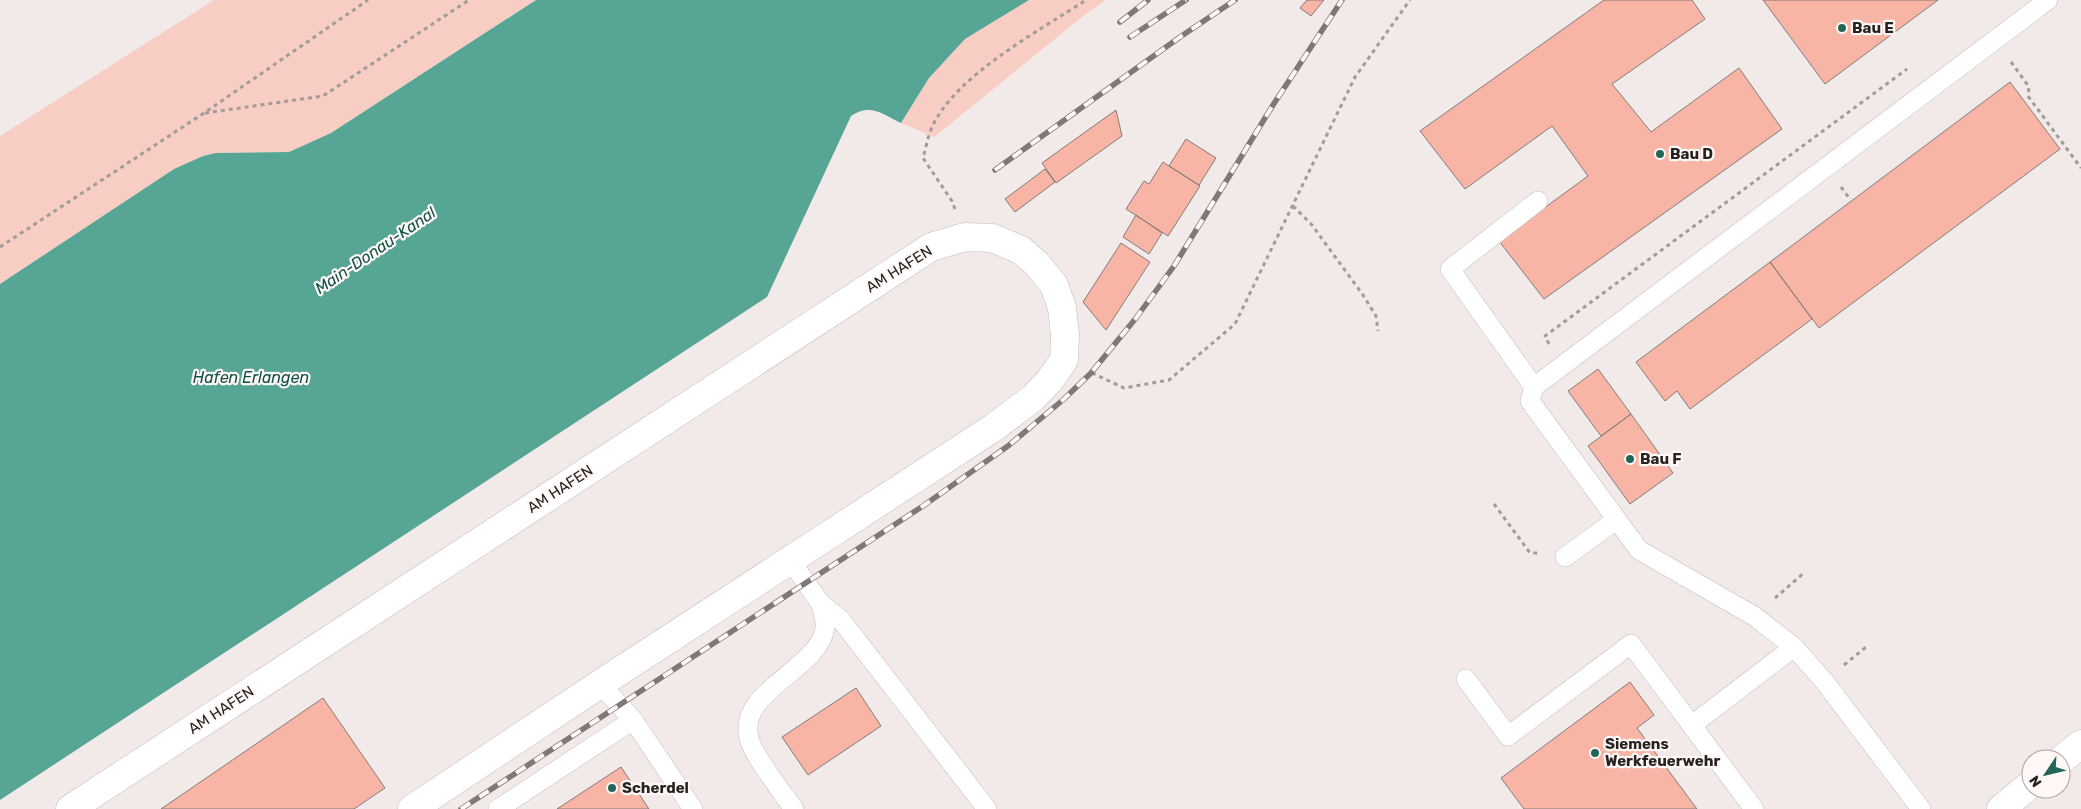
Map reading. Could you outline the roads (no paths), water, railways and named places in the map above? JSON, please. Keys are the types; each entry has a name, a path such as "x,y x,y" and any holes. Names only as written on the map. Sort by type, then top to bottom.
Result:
{"street":[{"name":"AM HAFEN","path":"70,809 930,247 966,237 992,238 1021,250 1043,271 1054,285 1062,308 1065,335 1064,360 1050,380 1033,398 993,428 790,560"},
{"path":"412,809 790,560"},
{"path":"2071,752 2081,744"},
{"path":"2001,809 2021,792"}],"lane":[{"path":"1921,809 1824,681 1794,647 1754,616 1639,550 1530,401 1534,387 2048,0"},
{"path":"1534,387 1450,270 1538,201"},
{"path":"1565,557 1616,520"},
{"path":"790,560 821,604 841,620 987,809"},
{"path":"794,809 757,754 749,738 749,720 761,699 820,644 825,626 821,604"},
{"path":"1466,679 1508,736 1631,644 1754,809"},
{"path":"1692,725 1794,647"},
{"path":"600,684 632,720 693,809"},
{"path":"498,809 632,720"}],"water":[{"name":"Hafen Erlangen","path":"536,0 1029,0 965,39 929,78 901,123 882,113 871,110 858,112 851,116 767,297 0,800 0,284 174,169 203,156 216,153 289,152 331,133"}],"railway":[{"path":"1120,22 1148,0"},
{"path":"1130,37 1186,0"},
{"path":"995,170 1180,37 1235,0"},
{"path":"461,809 923,506 1008,446 1064,399 1091,373 1136,318 1174,266 1273,105 1342,0"}],"place":[{"name":"Bau E","path":"1842,28"},
{"name":"Bau D","path":"1660,154"},
{"name":"Bau F","path":"1630,459"},
{"name":"Siemens Werkfeuerwehr","path":"1595,753"},
{"name":"Scherdel","path":"612,788"}],"water label":[{"name":"Main-Donau-Kanal","path":"375,250"}]}
